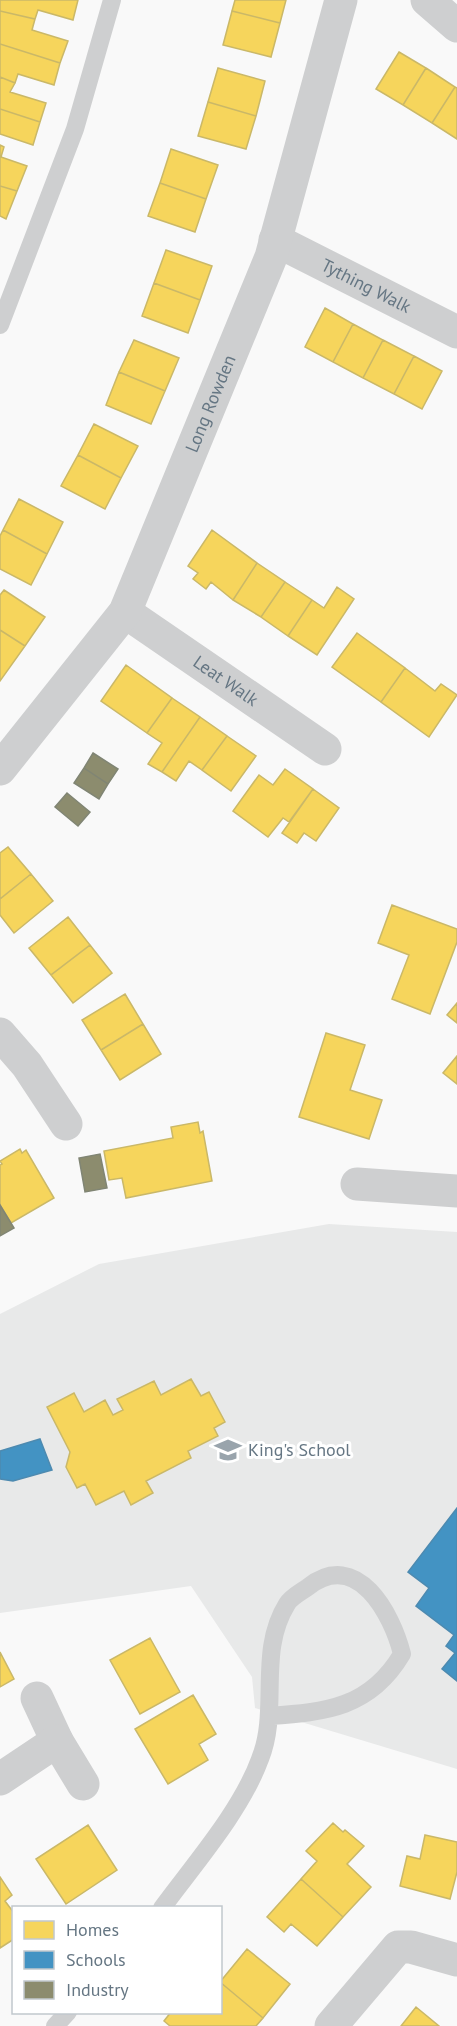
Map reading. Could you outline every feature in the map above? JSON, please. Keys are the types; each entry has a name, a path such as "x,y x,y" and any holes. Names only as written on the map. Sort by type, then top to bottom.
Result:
{"street":[{"name":"Long Rowden","path":"0,769 125,612 271,257 341,0"},
{"path":"427,0 457,26"},
{"name":"Tything Walk","path":"275,240 457,332"},
{"name":"Leat Walk","path":"125,612 325,749"},
{"path":"0,1034 27,1065 66,1124"},
{"path":"357,1184 457,1191"},
{"path":"37,1698 57,1741 83,1784"},
{"path":"0,1779 57,1741"},
{"path":"331,2026 398,1947 411,1947 457,1960"}],"lane":[{"path":"0,325 75,129 112,0"},
{"path":"163,1906 226,1822 260,1761 269,1734 268,1675 276,1630 288,1602 315,1581 336,1575 357,1579 380,1602 395,1628 402,1654 388,1676 356,1700 330,1709 269,1716"},
{"path":"55,2026 67,2014"}],"shaded area":[{"name":"King's School","path":"329,1224 457,1232 457,1769 255,1708 252,1677 191,1586 0,1613 0,1314 99,1264"}],"building: Homes":[{"path":"0,0 78,0 73,20 38,10 35,19 0,11"},
{"path":"235,0 286,0 280,23 232,11"},
{"path":"0,11 35,19 32,30 68,41 60,63 0,44"},
{"path":"232,11 280,23 271,57 223,45"},
{"path":"0,44 60,63 54,85 18,74 15,83 0,77"},
{"path":"399,52 426,68 403,105 376,89"},
{"path":"218,68 265,81 256,116 208,102"},
{"path":"426,68 455,87 432,123 403,105"},
{"path":"0,77 15,83 10,92 46,103 40,122 0,109"},
{"path":"455,87 457,88 457,139 432,123"},
{"path":"208,102 256,116 246,149 198,136"},
{"path":"0,109 40,122 33,145 0,134"},
{"path":"0,145 4,147 1,157 27,166 17,191 0,186"},
{"path":"171,149 218,165 206,199 160,183"},
{"path":"160,183 206,199 195,232 148,216"},
{"path":"0,186 17,191 6,219 0,216"},
{"path":"166,250 212,266 200,300 154,283"},
{"path":"154,283 200,300 188,333 142,316"},
{"path":"325,308 353,324 333,362 305,347"},
{"path":"353,324 383,340 363,378 333,362"},
{"path":"134,340 179,358 165,391 119,372"},
{"path":"383,340 414,356 394,394 363,378"},
{"path":"414,356 442,371 422,409 394,394"},
{"path":"119,372 165,391 151,424 106,405"},
{"path":"94,424 138,446 121,478 78,455"},
{"path":"78,455 121,478 105,509 61,486"},
{"path":"19,499 63,522 47,554 3,530"},
{"path":"3,530 47,554 31,585 0,569 0,536"},
{"path":"212,530 257,563 233,600 211,582 206,589 193,579 198,573 188,566"},
{"path":"257,563 285,582 261,617 233,600"},
{"path":"285,582 312,600 288,636 261,617"},
{"path":"337,587 354,599 317,655 288,636 312,600 324,608"},
{"path":"4,590 45,617 25,646 0,630 0,595"},
{"path":"0,630 25,646 0,681"},
{"path":"357,633 405,668 381,702 332,667"},
{"path":"126,665 172,698 147,733 101,701"},
{"path":"405,668 435,691 441,684 457,695 429,737 381,702"},
{"path":"172,698 200,717 162,772 148,764 162,743 147,733"},
{"path":"200,717 227,736 202,770 189,761 176,781 162,772"},
{"path":"227,736 256,756 231,791 202,770"},
{"path":"285,769 313,789 289,822 283,818 268,837 233,811 259,775 273,785"},
{"path":"313,789 339,808 316,841 304,833 297,843 282,833"},
{"path":"8,847 31,874 0,899 0,853"},
{"path":"31,874 53,901 14,933 0,915 0,899"},
{"path":"392,905 457,929 457,942 430,1014 392,999 409,955 378,943"},
{"path":"68,917 90,945 51,975 29,948"},
{"path":"90,945 112,973 73,1003 51,975"},
{"path":"125,994 143,1024 101,1050 82,1020"},
{"path":"457,1003 457,1023 447,1015"},
{"path":"143,1024 161,1054 120,1080 101,1050"},
{"path":"326,1033 365,1045 350,1090 382,1100 369,1139 299,1117"},
{"path":"457,1056 457,1084 443,1073"},
{"path":"198,1122 200,1133 203,1131 212,1181 126,1198 122,1178 109,1180 104,1151 173,1138 171,1127"},
{"path":"20,1149 22,1153 26,1150 54,1198 11,1223 0,1205 0,1165 2,1164 0,1161"},
{"path":"191,1379 201,1396 209,1392 225,1422 214,1428 218,1436 188,1451 191,1458 146,1481 153,1493 131,1505 124,1491 96,1505 85,1484 77,1488 66,1467 70,1452 47,1407 74,1393 84,1412 105,1400 113,1415 123,1410 117,1399 154,1381 161,1395"},
{"path":"150,1638 180,1692 140,1714 110,1660"},
{"path":"0,1652 14,1679 0,1687"},
{"path":"193,1695 216,1734 199,1744 208,1760 168,1784 135,1729"},
{"path":"333,1823 364,1846 347,1864 371,1887 343,1917 301,1879 317,1861 306,1851"},
{"path":"88,1825 117,1870 66,1904 36,1859"},
{"path":"425,1835 457,1842 457,1872 450,1899 400,1886 407,1856 420,1859"},
{"path":"0,1877 12,1895 5,1901 12,1910 12,1940 0,1948"},
{"path":"301,1879 343,1917 317,1946 291,1924 284,1932 267,1917"},
{"path":"247,1949 290,1984 263,2018 222,1984 222,1980"},
{"path":"222,1984 263,2018 256,2026 170,2026 164,2021 169,2014 222,2014"},
{"path":"416,2007 439,2026 401,2026"}],"building: Schools":[{"path":"40,1439 52,1470 13,1481 0,1479 0,1451"},
{"path":"457,1508 457,1681 442,1669 455,1653 446,1646 454,1635 416,1606 429,1588 408,1572"}],"building: Industry":[{"path":"93,753 118,769 108,784 84,768"},
{"path":"84,768 108,784 99,799 74,783"},
{"path":"67,793 90,812 78,826 55,807"},
{"path":"100,1154 107,1188 85,1192 79,1158"},
{"path":"0,1205 14,1228 0,1236"}],"place":[{"name":"King's School","path":"228,1450"}]}
